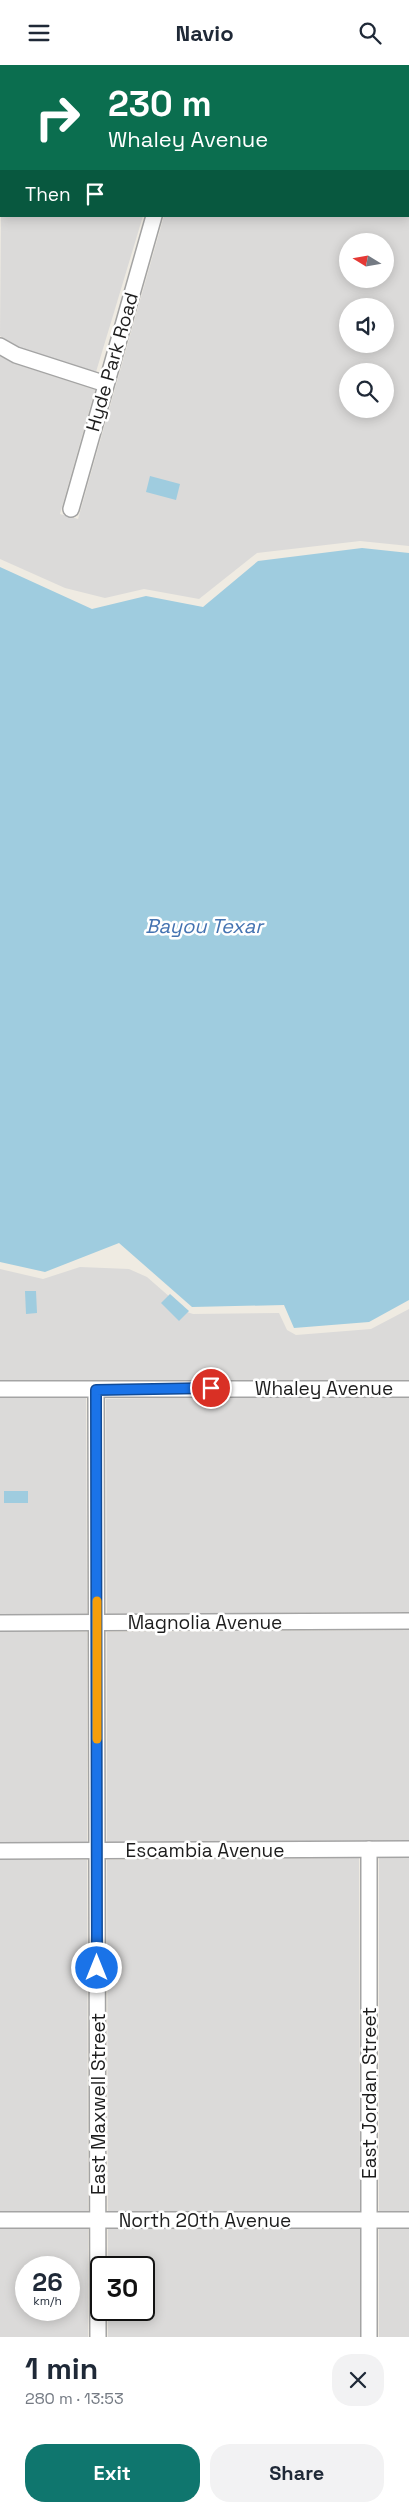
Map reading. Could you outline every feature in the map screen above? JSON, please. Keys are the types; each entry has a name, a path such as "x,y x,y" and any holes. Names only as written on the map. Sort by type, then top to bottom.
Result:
{"street":[{"name":"Hyde Park Road","path":"71,509 154,217"},
{"path":"0,346 16,355 106,384"},
{"name":"Whaley Avenue","path":"0,1389 409,1389"},
{"name":"East Maxwell Street","path":"96,1390 98,2337"},
{"name":"Magnolia Avenue","path":"0,1623 409,1621"},
{"name":"East Jordan Street","path":"369,1849 370,2337"},
{"name":"Escambia Avenue","path":"0,1851 409,1849"},
{"name":"North 20th Avenue","path":"0,2220 409,2219"}],"shaded area":[{"path":"1,217 143,217 96,372 20,348 0,336"},
{"path":"164,217 409,217 409,546 360,541 257,553 199,599 144,589 105,598 65,588 0,559 0,356 13,363 95,390 60,514 78,519"},
{"path":"80,1267 129,1269 147,1277 187,1312 193,1314 279,1313 287,1330 296,1335 371,1329 409,1309 409,1380 0,1380 0,1269 43,1279"},
{"path":"409,1397 409,1612 107,1614 106,1399"},
{"path":"0,1398 86,1398 87,1615 0,1614"},
{"path":"409,1630 409,1841 107,1842 107,1632"},
{"path":"0,1631 87,1632 87,1843 0,1843"},
{"path":"359,1858 360,2211 108,2212 107,1860"},
{"path":"379,1858 409,1858 409,2211 379,2211"},
{"path":"0,1860 87,1860 88,2212 0,2212"},
{"path":"360,2228 360,2337 108,2337 108,2321 155,2321 155,2256 108,2256 108,2229"},
{"path":"379,2228 409,2228 409,2337 379,2337"},
{"path":"0,2229 88,2229 88,2337 0,2337"}],"water":[{"path":"150,476 180,484 176,500 146,492"},
{"name":"Bayou Texar","path":"362,548 409,553 409,1300 369,1322 294,1328 284,1305 192,1307 119,1243 45,1272 0,1262 0,567 92,609 146,596 203,607 258,561"},
{"path":"25,1291 36,1291 37,1313 26,1314"},
{"path":"170,1294 189,1311 179,1321 161,1303"},
{"path":"4,1491 28,1491 28,1503 4,1503"}],"slow traffic":[{"path":"97,1601 97,1739"}],"route":[{"path":"97,1968 96,1390 211,1388"}]}
